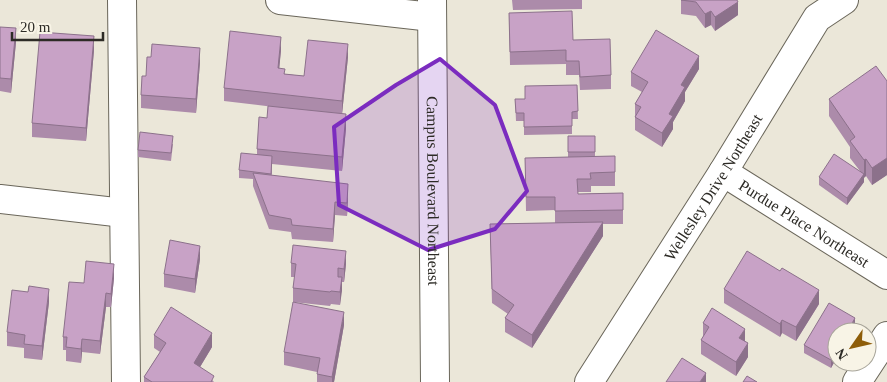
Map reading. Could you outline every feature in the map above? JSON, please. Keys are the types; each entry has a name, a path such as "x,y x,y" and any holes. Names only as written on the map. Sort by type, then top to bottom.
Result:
{"street":[{"path":"122,0 126,382"},
{"path":"280,0 432,9"},
{"name":"Wellesley Drive Northeast","path":"589,382 723,172 817,18 844,0"},
{"name":"Campus Boulevard Northeast","path":"432,9 435,382"},
{"name":"Purdue Place Northeast","path":"723,172 887,275"},
{"path":"0,199 124,213"},
{"path":"857,382 887,336"}],"highlighted area":[{"path":"440,59 495,105 527,191 495,229 428,250 339,205 334,127 396,85"}],"building":[{"path":"681,0 737,0 738,2 715,17 711,11 705,14 696,2"},
{"path":"572,11 573,40 610,39 611,75 580,77 579,61 566,61 566,50 510,52 509,13"},
{"path":"0,27 16,28 11,79 0,78"},
{"path":"656,30 699,56 681,85 685,87 669,114 673,116 662,133 635,117 641,107 635,104 648,82 631,72"},
{"path":"230,31 281,37 278,68 285,69 284,74 304,76 308,40 348,44 342,101 224,88"},
{"path":"40,32 94,36 86,128 32,123"},
{"path":"152,44 200,48 196,99 141,95 142,76 146,76 147,57 151,57"},
{"path":"876,66 887,81 887,158 872,168 850,141 855,137 829,99"},
{"path":"577,85 578,111 572,112 572,126 524,127 524,113 516,113 515,99 525,99 525,86"},
{"path":"268,106 346,114 342,157 257,149 259,117 267,118"},
{"path":"140,132 173,136 171,153 138,150"},
{"path":"568,136 595,136 595,152 568,152"},
{"path":"241,153 272,156 271,174 239,170"},
{"path":"834,154 864,174 847,198 819,177"},
{"path":"615,156 615,172 590,173 591,179 577,179 578,194 623,193 623,210 555,211 555,197 526,197 525,158"},
{"path":"253,173 348,184 347,203 335,202 333,229 292,225 291,219 269,215"},
{"path":"603,222 532,335 505,318 514,305 492,289 490,224"},
{"path":"170,240 200,246 195,279 164,274"},
{"path":"293,245 346,251 344,269 338,268 338,277 342,277 340,292 293,288 296,264 291,263"},
{"path":"747,251 780,271 782,268 819,290 796,327 782,320 780,324 724,289"},
{"path":"86,261 114,264 111,294 106,293 100,341 82,339 81,349 66,347 67,337 63,337 69,282 84,283"},
{"path":"29,286 49,289 42,346 24,344 25,335 7,332 12,290 28,292"},
{"path":"293,302 344,312 332,377 317,374 320,358 284,352"},
{"path":"829,303 855,318 853,322 827,322 827,358 804,345"},
{"path":"171,307 212,333 194,363 214,376 211,382 152,382 144,377 166,343 154,335"},
{"path":"712,308 745,329 739,338 748,343 736,362 701,340 709,327 703,323"},
{"path":"682,358 706,373 700,382 666,382"},
{"path":"747,376 757,382 743,382"}]}
